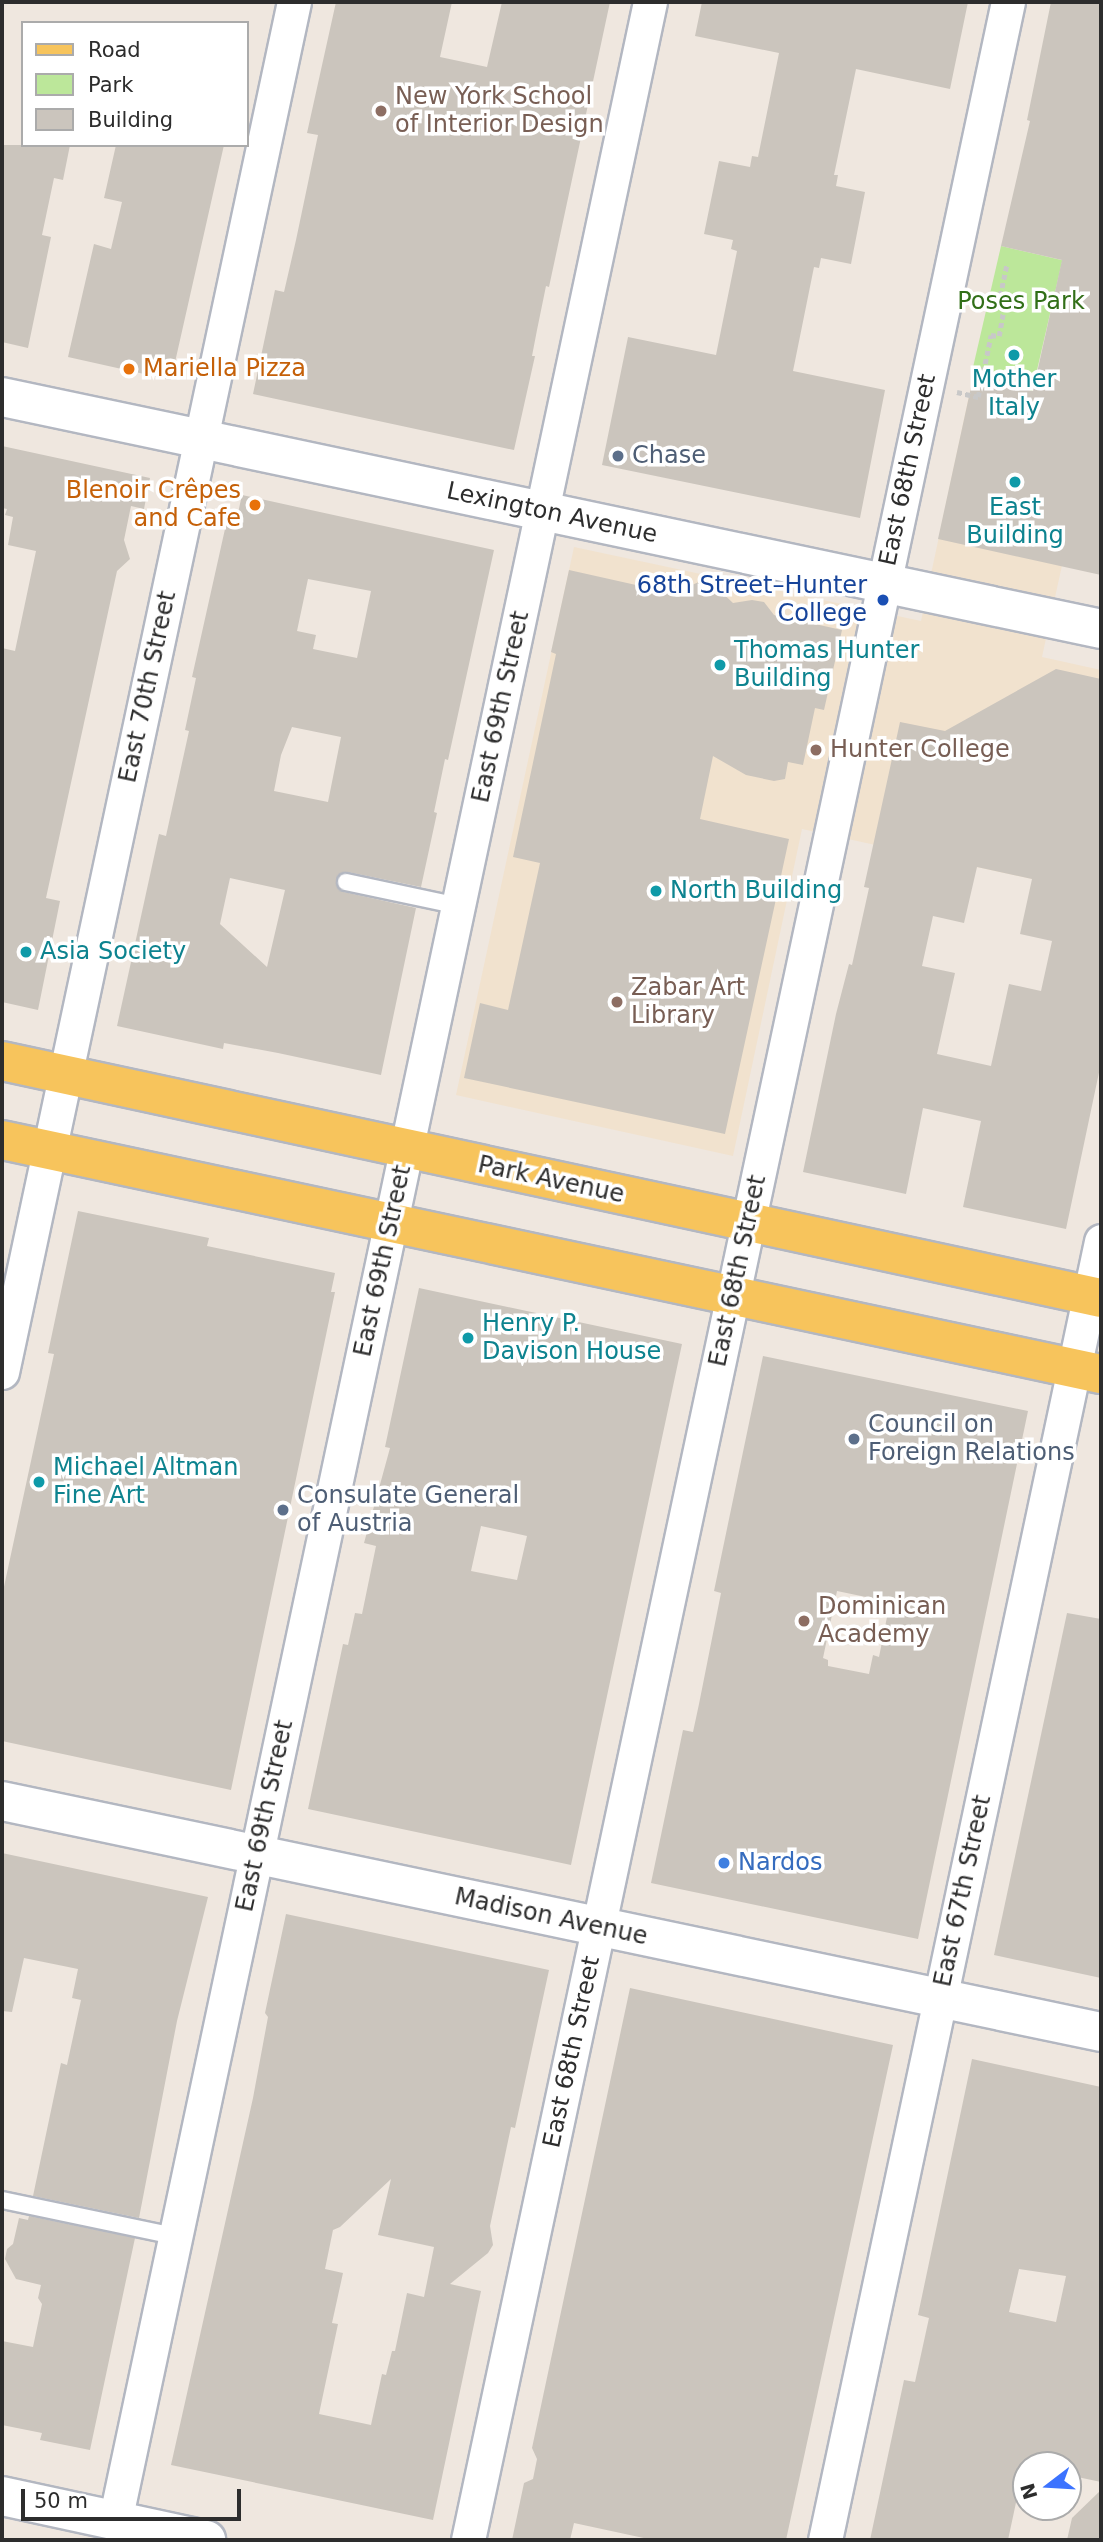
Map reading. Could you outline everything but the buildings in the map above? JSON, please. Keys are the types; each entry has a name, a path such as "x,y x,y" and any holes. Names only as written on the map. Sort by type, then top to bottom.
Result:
{"main road":[{"name":"Lexington Avenue","path":"2,397 1101,629"},
{"name":"Park Avenue","path":"2,1060 407,1150 1095,1296"},
{"path":"2,1140 1088,1371"},
{"name":"Madison Avenue","path":"2,1801 1101,2032"},
{"path":"2,2496 206,2540"}],"street":[{"name":"East 70th Street","path":"2,1371 294,2"},
{"name":"East 69th Street","path":"115,2521 650,2"},
{"name":"East 68th Street","path":"468,2540 1008,2"},
{"name":"East 67th Street","path":"825,2540 941,1998 1088,1371 1101,1241"}],"lane":[{"path":"346,882 458,906"},
{"path":"2,2200 175,2236"}],"path":[{"path":"957,392 978,397 991,335 999,336 1006,298 1000,296 1007,264"}],"shaded area":[{"name":"Hunter College","path":"973,377 1097,405 1042,657 1101,670 1101,894 802,829 733,1156 456,1095 574,547 921,621"}],"green space":[{"name":"Poses Park","path":"1001,246 1062,260 1032,391 971,377"}],"place":[{"name":"New York School of Interior Design","path":"381,111"},
{"name":"Mother Italy","path":"1014,355"},
{"name":"Mariella Pizza","path":"129,369"},
{"name":"Chase","path":"618,456"},
{"name":"East Building","path":"1015,482"},
{"name":"Blenoir Crêpes and Cafe","path":"255,505"},
{"name":"68th Street–Hunter College","path":"883,600"},
{"name":"Thomas Hunter Building","path":"720,665"},
{"name":"Hunter College","path":"816,750"},
{"name":"North Building","path":"656,891"},
{"name":"Asia Society","path":"26,952"},
{"name":"Zabar Art Library","path":"617,1002"},
{"name":"Henry P. Davison House","path":"468,1338"},
{"name":"Council on Foreign Relations","path":"854,1439"},
{"name":"Michael Altman Fine Art","path":"39,1482"},
{"name":"Consulate General of Austria","path":"283,1510"},
{"name":"Dominican Academy","path":"804,1621"},
{"name":"Nardos","path":"724,1863"}]}
